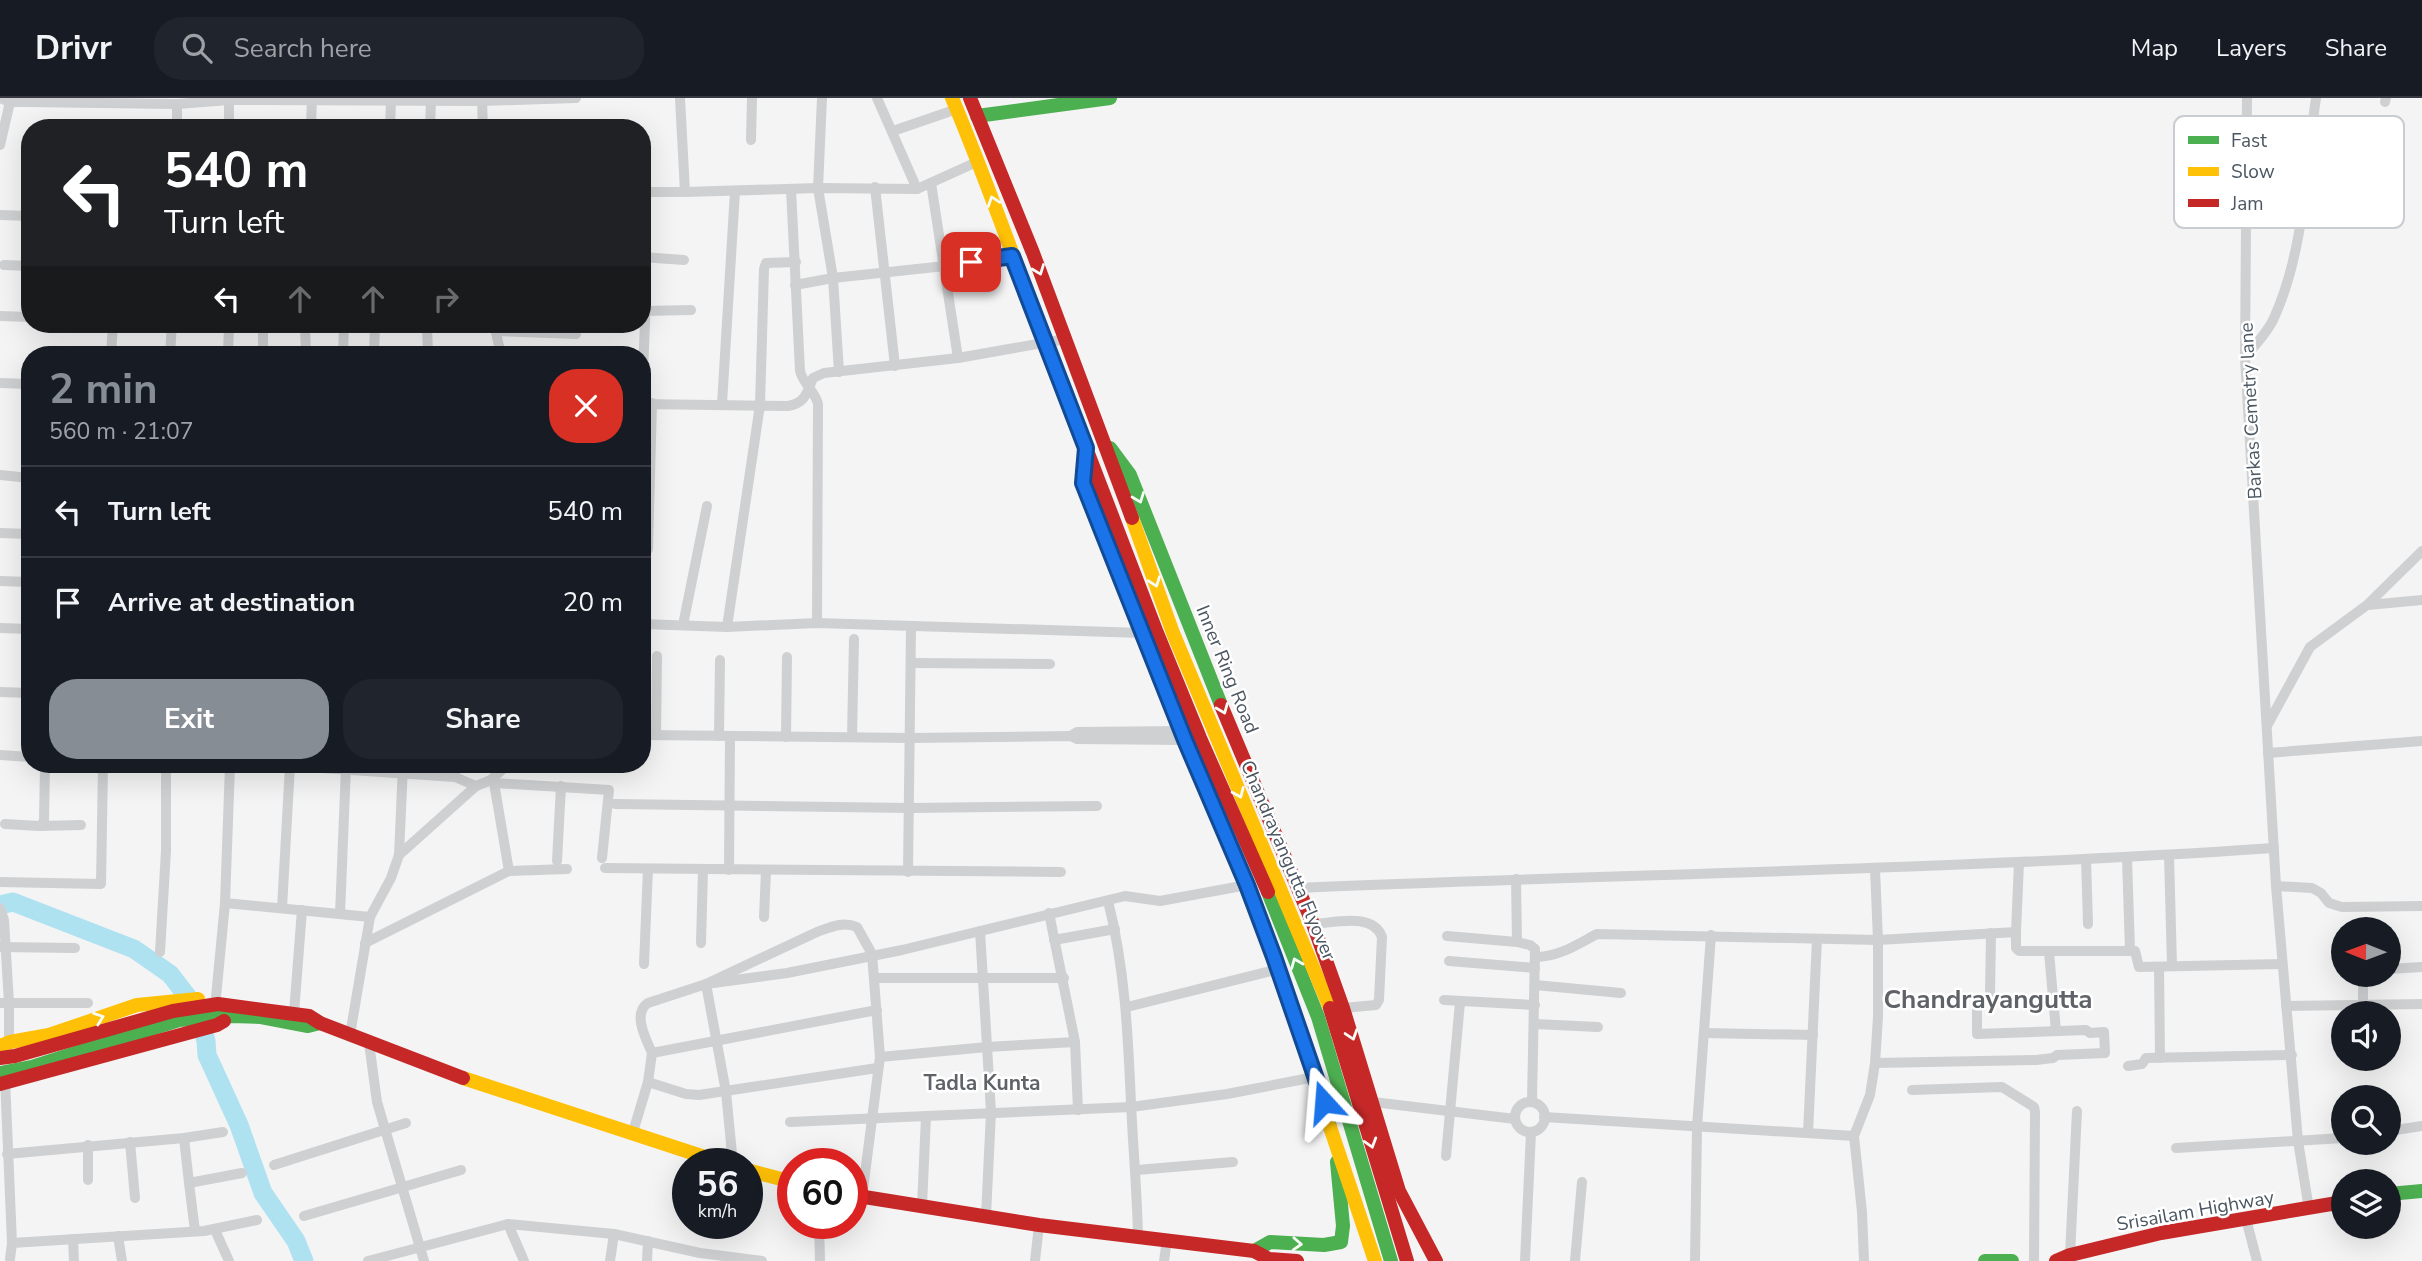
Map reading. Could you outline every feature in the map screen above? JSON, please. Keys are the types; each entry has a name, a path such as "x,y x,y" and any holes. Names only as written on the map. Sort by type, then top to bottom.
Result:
{"main road":[{"name":"Inner Ring Road","path":"970,98 1104,440 1130,475 1205,666 1313,924 1343,1007 1399,1191 1436,1261"},
{"path":"977,116 1110,98"},
{"path":"954,104 979,161 1012,256 1086,448 1083,483 1279,969 1375,1261"},
{"name":"Chandrayangutta Flyover","path":"1104,440 1173,633 1331,1010 1407,1261"},
{"name":"Chandrayangutta Flyover","path":"1086,448 1191,715 1263,879 1318,1017 1391,1261"},
{"path":"5,1044 49,1035 137,1005 171,1001 308,1027 320,1023"},
{"path":"2,1080 180,1034 220,1009"},
{"path":"2,1080 32,1067 220,1009"},
{"path":"0,1058 173,1011 220,1009 294,1013 309,1016 320,1023 446,1073 680,1148"},
{"path":"1322,1097 1366,1080"},
{"path":"1254,1251 1270,1242 1324,1245 1341,1242 1343,1226 1339,1167 1322,1114 1322,1097"},
{"path":"2401,1193 2422,1191"},
{"path":"868,1198 1040,1225 1254,1251 1269,1259 1297,1261"},
{"name":"Srisailam Highway","path":"2063,1258 2161,1233 2331,1204"},
{"path":"1985,1261 2012,1261"}],"street":[{"path":"0,145 5,100 177,104 229,99 391,101 576,98"},
{"path":"680,98 685,192"},
{"path":"751,141 752,98"},
{"path":"822,98 818,188 833,278 839,372"},
{"path":"877,98 917,189"},
{"name":"Barkas Cemetry lane","path":"2247,98 2247,116"},
{"path":"2314,116 2316,98"},
{"path":"229,99 229,119"},
{"path":"311,119 312,99"},
{"path":"425,100 428,119"},
{"path":"478,100 481,119"},
{"path":"390,119 391,101"},
{"path":"177,104 177,119"},
{"path":"893,131 954,104"},
{"path":"651,192 875,187 917,189 979,161"},
{"path":"931,183 958,358"},
{"path":"875,187 895,366"},
{"path":"791,189 800,371 802,381 818,404 817,623"},
{"path":"722,404 735,191"},
{"path":"0,215 21,216"},
{"name":"Barkas Cemetry lane","path":"2246,228 2245,358 2276,886 2298,1141 2309,1209"},
{"path":"2245,358 2273,321 2291,270 2299,228"},
{"path":"795,285 1012,256"},
{"path":"651,258 684,260"},
{"path":"727,627 760,405 764,269 766,263 796,262"},
{"path":"4,265 21,266"},
{"path":"651,310 691,310"},
{"path":"0,316 21,317"},
{"path":"567,333 576,334"},
{"path":"651,402 797,404 804,399 816,375 958,358 1066,339"},
{"path":"0,383 21,384"},
{"path":"0,475 21,477"},
{"path":"682,625 707,506"},
{"path":"0,533 21,534"},
{"path":"2267,724 2310,647 2367,605 2422,551"},
{"path":"0,581 21,582"},
{"path":"2367,605 2422,600"},
{"path":"651,624 727,627 817,623 1143,633"},
{"path":"908,872 911,627"},
{"path":"0,628 21,629"},
{"path":"852,737 854,639"},
{"path":"656,735 657,656"},
{"path":"786,737 787,657"},
{"path":"720,660 730,806 729,870"},
{"path":"911,663 1050,664"},
{"path":"0,692 21,693"},
{"path":"651,735 910,738 1071,736 1077,739 1184,736"},
{"path":"2268,753 2422,741"},
{"path":"0,755 21,756"},
{"path":"42,824 45,773"},
{"path":"0,882 101,884 103,773"},
{"path":"160,952 166,851 166,773"},
{"path":"220,1009 230,773"},
{"path":"282,908 289,773"},
{"path":"340,914 346,773"},
{"path":"350,1035 370,917 391,878 399,855 403,773"},
{"path":"425,773 455,777 475,786"},
{"path":"455,773 455,777"},
{"path":"500,773 493,782 509,870"},
{"path":"399,855 475,786 493,782 609,790 604,863 648,869 1061,872"},
{"path":"557,861 561,786"},
{"path":"615,804 909,808 1097,806"},
{"path":"5,824 81,825"},
{"path":"1298,888 1875,869 2274,848"},
{"path":"2169,855 2172,966"},
{"path":"2127,857 2130,951"},
{"path":"2087,859 2088,924"},
{"path":"2019,862 2017,950 2137,951 2139,967 2282,964"},
{"path":"365,943 509,870 567,869"},
{"path":"644,964 648,869"},
{"path":"1864,1261 1854,1136 1870,1095 1875,1063 1878,940 1875,869"},
{"path":"701,943 703,870"},
{"path":"764,917 766,871"},
{"path":"1516,879 1517,942"},
{"path":"634,1132 648,1082 652,1053 640,1014 643,1007 672,994 706,985 788,973 902,950 1131,895 1149,901 1160,901 1247,885"},
{"path":"2276,886 2312,888 2321,893 2329,903 2342,907 2422,906"},
{"path":"1108,901 1127,1007 1131,1107 1137,1170 1138,1236"},
{"path":"225,903 370,917"},
{"path":"0,908 4,920 2,947 5,1044 2,1080 3,1137 7,1154 5,1193 12,1243 7,1260"},
{"path":"294,1013 302,910"},
{"path":"1049,914 1075,1042 1078,1110"},
{"path":"1313,924 1363,922 1379,929 1382,937 1379,1000 1376,1005 1370,1007 1343,1007"},
{"path":"706,985 835,925 852,924 857,927 872,954 880,1057 866,1148"},
{"path":"1054,940 1115,929"},
{"path":"980,930 991,1112 986,1216"},
{"path":"1449,961 1535,963 1560,954 1597,934 1711,934 1878,940 2017,932"},
{"path":"1875,1063 2036,1060 2057,1055 2106,1052 2104,1032 1976,1034 1977,1000 1989,998 1990,995 1991,933"},
{"path":"1695,1261 1697,1127 1711,934"},
{"path":"1447,936 1517,942 1533,947 1535,1024 1532,1102"},
{"path":"1808,1133 1817,939"},
{"path":"2,947 75,948"},
{"path":"2049,951 2056,1031"},
{"path":"2159,967 2160,1058"},
{"path":"2401,968 2422,967"},
{"path":"1127,1007 1279,969"},
{"path":"875,978 1064,978"},
{"path":"706,985 726,1092 731,1148"},
{"path":"1535,985 1622,993"},
{"path":"1444,1000 1535,1005"},
{"path":"1446,1156 1460,1002"},
{"path":"5,1003 88,1003"},
{"path":"2401,1004 2422,1004"},
{"path":"2286,1006 2331,1005"},
{"path":"652,1053 877,1010"},
{"path":"1535,1024 1598,1027"},
{"path":"1704,1032 1813,1035"},
{"path":"880,1057 1075,1042"},
{"path":"369,1043 377,1102 424,1261"},
{"path":"2129,1066 2142,1064 2146,1058 2292,1055"},
{"path":"648,1082 686,1094 699,1095 877,1068"},
{"path":"790,1122 1131,1107 1227,1094 1315,1077"},
{"path":"1912,1090 2002,1087 2034,1107 2034,1261"},
{"path":"1373,1102 1515,1119"},
{"path":"1515,1119 1519,1107 1532,1102"},
{"path":"1515,1119 1522,1130 1531,1132 1542,1126 1544,1118 1539,1106 1532,1102"},
{"path":"2063,1258 2077,1111"},
{"path":"922,1206 926,1117"},
{"path":"1544,1118 1854,1136"},
{"path":"274,1166 406,1123"},
{"path":"2401,1129 2422,1126"},
{"path":"7,1154 223,1132"},
{"path":"1525,1261 1531,1132"},
{"path":"184,1138 195,1231"},
{"path":"2176,1148 2331,1139"},
{"path":"130,1142 135,1198"},
{"path":"88,1180 89,1145"},
{"path":"1137,1170 1233,1162"},
{"path":"304,1216 461,1170"},
{"path":"189,1183 242,1173"},
{"path":"1575,1261 1582,1182"},
{"path":"2246,1219 2257,1261"},
{"path":"12,1243 215,1230 257,1220"},
{"path":"508,1224 524,1261"},
{"path":"368,1261 508,1224 614,1234 700,1257 759,1261"},
{"path":"1035,1261 1040,1225"},
{"path":"215,1230 229,1261"},
{"path":"610,1261 614,1234"},
{"path":"118,1236 122,1261"},
{"path":"819,1239 820,1261"},
{"path":"73,1240 74,1261"},
{"path":"1164,1261 1167,1240"},
{"path":"647,1261 648,1241"}],"waterway":[{"path":"0,905 13,902 134,949 170,974 197,1009 207,1055 239,1125 263,1193 296,1241 304,1261"}],"traffic: fast":[{"path":"977,116 1110,98"},
{"path":"1110,448 1130,475 1221,705"},
{"path":"1197,766 1274,957 1330,1127"},
{"path":"1268,892 1318,1017 1391,1261"},
{"path":"0,1073 32,1067 179,1020 232,1016 261,1017 308,1026 320,1023"},
{"path":"1254,1251 1270,1242 1324,1245 1341,1242 1343,1226 1337,1162"},
{"path":"2401,1193 2422,1191"},
{"path":"1985,1261 2012,1261"}],"traffic: slow":[{"path":"952,98 1053,362"},
{"path":"1086,449 1083,483 1197,766"},
{"path":"1132,518 1173,633 1330,1008"},
{"path":"0,1046 49,1035 137,1005 198,999"},
{"path":"463,1078 677,1148"},
{"path":"1330,1127 1375,1261"},
{"path":"763,1174 777,1178"}],"traffic: jam":[{"path":"970,98 1033,253 1132,518"},
{"path":"1053,362 1157,633 1268,892"},
{"path":"1221,705 1313,924 1343,1008 1399,1191 1436,1261"},
{"path":"0,1058 173,1011 218,1004 309,1016 320,1023 463,1078"},
{"path":"1330,1008 1407,1261"},
{"path":"0,1084 224,1021"},
{"path":"868,1198 1039,1225 1254,1251 1269,1259 1297,1261"},
{"path":"2056,1261 2070,1255 2161,1233 2331,1204"}],"district":[{"name":"Chandrayangutta","path":"1988,999"},
{"name":"Tadla Kunta","path":"982,1083"}],"route":[{"path":"971,262 1012,256 1086,448 1083,483 1185,740 1247,885 1324,1102"}]}
